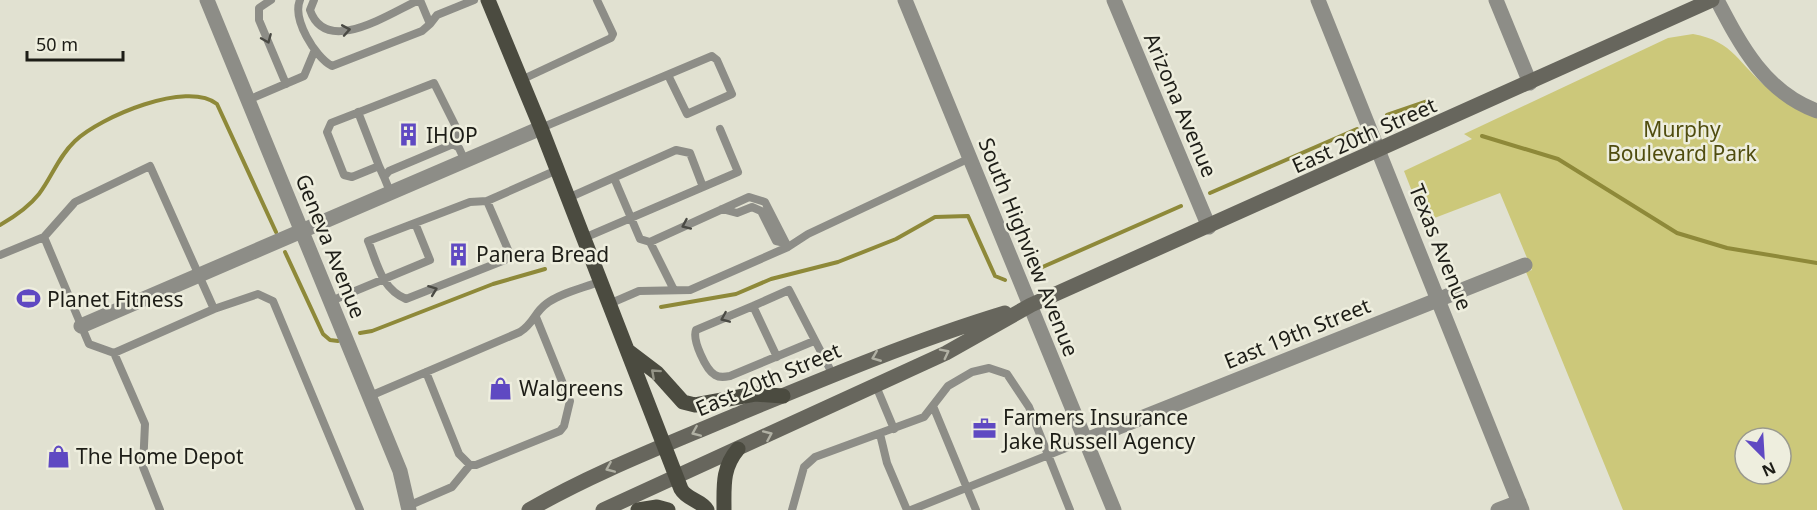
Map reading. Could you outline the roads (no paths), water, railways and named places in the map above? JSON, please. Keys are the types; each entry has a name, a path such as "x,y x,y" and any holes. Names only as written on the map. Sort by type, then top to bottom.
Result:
{"main road":[{"path":"488,0 584,237 684,503 706,506 707,510"},
{"name":"East 20th Street","path":"603,510 946,354 1031,305 1380,151 1712,0"},
{"name":"East 20th Street","path":"529,510 576,482 833,375 929,336 1031,305"},
{"path":"627,351 657,372 683,402 695,405 755,394 783,396"},
{"path":"724,510 724,476 728,460 738,449"},
{"path":"638,510 657,507 668,510"}],"street":[{"name":"Geneva Avenue","path":"207,0 400,471 409,508"},
{"name":"South Highview Avenue","path":"905,0 1114,510"},
{"name":"Arizona Avenue","path":"1114,0 1209,227"},
{"name":"Texas Avenue","path":"1318,0 1521,506"},
{"path":"1496,0 1530,83"},
{"path":"1717,0 1745,52 1760,71 1790,98 1817,111"},
{"path":"81,326 303,233 541,128"},
{"name":"East 19th Street","path":"1086,440 1525,265"},
{"path":"1498,510 1521,506"}],"lane":[{"path":"271,0 259,8 259,20 286,84"},
{"path":"300,0 298,12 314,52 332,66 422,31 437,15 474,0"},
{"path":"314,0 310,10 314,21 320,28 339,33 352,30 420,0 430,24"},
{"path":"521,80 611,38 612,33 597,0"},
{"path":"248,100 304,76 314,52"},
{"path":"541,128 712,56 717,60 732,94 687,114 668,75"},
{"path":"379,166 352,177 344,175 327,132 331,123 434,82 457,129 457,146 465,161"},
{"path":"358,112 391,194"},
{"path":"584,237 738,172 720,129"},
{"path":"384,177 389,171 453,144 457,146"},
{"path":"568,198 676,150 690,153 703,187"},
{"path":"609,304 639,291 690,290 970,158"},
{"path":"0,255 44,237 75,202 150,165 214,309"},
{"path":"487,201 509,252 505,260 406,299 391,292 368,241 470,202 487,201 557,170"},
{"path":"614,178 640,239 650,242 748,196 765,202 787,245"},
{"path":"331,301 430,260 415,223"},
{"path":"44,237 89,344 114,353 214,309 258,294 273,301 360,510"},
{"path":"650,242 674,290"},
{"path":"370,396 520,332 531,325 548,302 601,281"},
{"path":"814,341 730,376 720,377 712,374 695,340 696,330 789,290 833,375"},
{"path":"753,306 777,357"},
{"path":"426,372 459,454 470,465 476,465 560,431 564,426 570,401 536,317"},
{"path":"114,353 145,424 143,467 160,510"},
{"path":"792,510 804,467 815,457 924,417 948,386 972,372 989,368 1007,374 1029,407 1070,510"},
{"path":"876,386 894,429"},
{"path":"933,406 976,510"},
{"path":"880,434 888,463 909,510 1086,440"},
{"path":"409,508 452,487 470,465"}],"waterway":[{"path":"0,225 21,212 35,199 64,154 87,132 123,112 144,104 186,96 203,98 217,104 276,232"},
{"path":"1387,115 1428,101"},
{"path":"1210,193 1357,129"},
{"path":"1482,136 1558,159 1677,233 1727,248 1817,263"},
{"path":"1038,269 1181,206"},
{"path":"661,307 736,294 771,279 838,262 896,239 935,217 968,216 995,276 1005,280"},
{"path":"285,252 323,334 330,340 338,341"},
{"path":"360,333 372,331 493,284 545,269"}],"place":[{"name":"IHOP","path":"408,135"},
{"name":"Panera Bread","path":"458,254"},
{"name":"Planet Fitness","path":"29,299"},
{"name":"Walgreens","path":"501,388"},
{"name":"Farmers Insurance Jake Russell Agency","path":"985,429"},
{"name":"The Home Depot","path":"58,456"}],"park label":[{"name":"Murphy Boulevard Park","path":"1682,141"}]}
